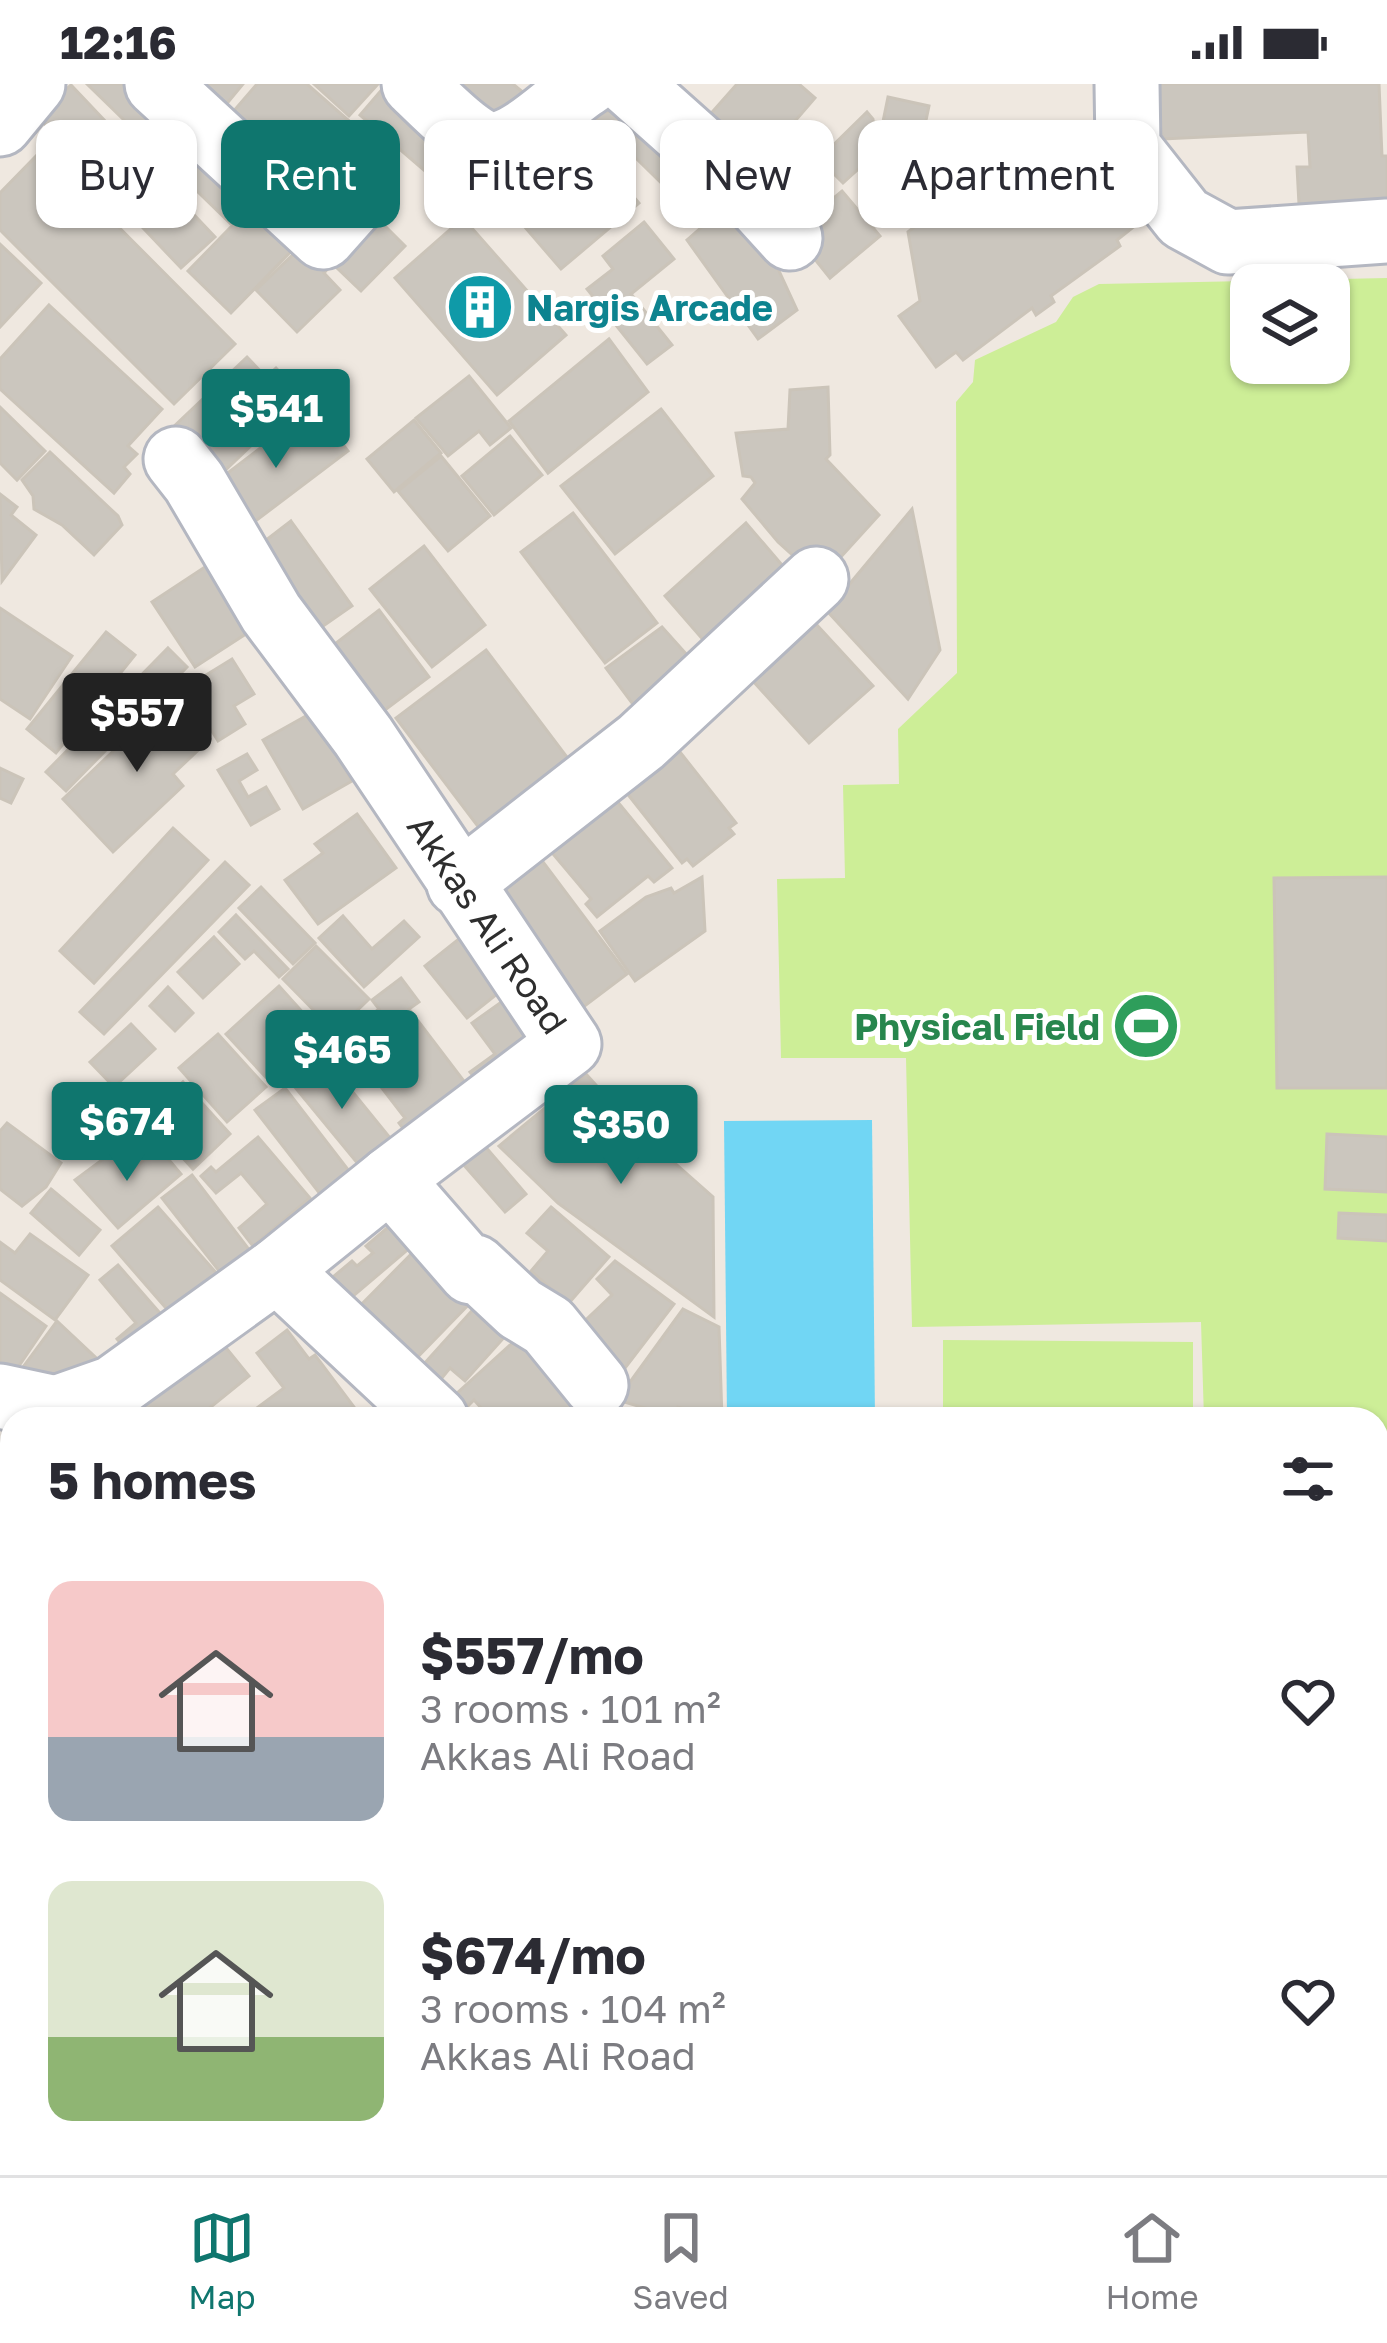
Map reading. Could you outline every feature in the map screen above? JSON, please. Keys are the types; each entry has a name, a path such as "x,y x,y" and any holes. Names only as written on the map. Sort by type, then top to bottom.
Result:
{"street":[{"path":"0,124 33,84"},
{"path":"157,84 221,143"},
{"path":"413,84 489,144 509,140 587,84"},
{"path":"629,84 740,183 790,238"},
{"path":"1127,84 1128,147 1168,232 1228,242 1387,231"},
{"name":"Akkas Ali Road","path":"39,1407 113,1388 277,1270 569,1044 363,736 271,613 176,459"},
{"path":"459,884 641,742 816,579"},
{"path":"390,1179 470,1272 475,1267 520,1309 548,1326 596,1385"},
{"path":"277,1270 423,1407"}],"green space":[{"name":"Physical Field","path":"1387,278 1387,1407 1204,1407 1201,1322 912,1327 906,1058 781,1058 777,879 845,878 843,785 899,784 898,729 957,673 956,402 973,382 975,360 1056,322 1073,297 1099,284 1230,281 1230,384 1350,384 1350,279"},
{"path":"943,1340 1193,1342 1193,1407 943,1407"}],"water":[{"path":"872,1120 875,1407 727,1407 724,1121"}],"building":[{"path":"87,84 141,84 178,120 124,120"},
{"path":"173,84 243,84 214,119"},
{"path":"257,84 307,84 348,120 226,120"},
{"path":"314,84 378,84 349,116"},
{"path":"432,84 513,84 525,94 503,120 474,120"},
{"path":"737,84 799,84 815,98 796,120 707,118"},
{"path":"1141,84 1379,84 1387,205 1300,223 1297,167 1310,167 1308,132 1158,139 1158,120 1142,120"},
{"path":"71,85 104,120 41,120 37,116"},
{"path":"384,87 424,122 424,170 400,150 400,120 366,120 360,115"},
{"path":"888,97 929,106 926,120 883,120"},
{"path":"636,109 660,131 660,182 636,158 636,120 597,120 590,113"},
{"path":"858,121 858,169 843,183 834,174 834,144"},
{"path":"197,138 221,161 221,214 197,191"},
{"path":"36,156 36,228 120,228 235,344 174,404 0,230 0,193"},
{"path":"842,191 858,210 858,228 873,228 880,236 830,278 793,232 834,228 834,198"},
{"path":"197,218 215,237 181,268 143,228 197,228"},
{"path":"644,222 674,259 631,294 672,345 647,364 587,289 613,269 603,256"},
{"path":"230,228 294,228 304,238 231,313 188,271"},
{"path":"375,228 387,228 405,246 361,291 337,268"},
{"name":"Nargis Arcade","path":"452,228 472,228 566,335 497,395 395,278"},
{"path":"526,228 609,228 561,269"},
{"path":"701,228 759,228 797,310 758,339 687,240"},
{"path":"913,228 1132,228 1117,240 1120,246 1051,296 1054,302 1036,315 1032,308 963,360 956,352 936,367 899,316 920,301 908,232"},
{"path":"306,242 330,266 324,273 340,290 297,332 256,290"},
{"path":"0,244 41,283 0,327"},
{"path":"49,305 162,409 128,446 137,454 124,467 130,474 114,493 0,389 0,359"},
{"path":"609,339 648,392 548,473 509,421"},
{"path":"247,357 266,377 276,368 303,396 215,480 169,431"},
{"path":"469,376 511,428 490,445 479,431 448,456 416,418"},
{"path":"828,387 830,455 826,459 879,515 820,580 778,542 742,499 755,483 743,476 736,433 788,429 790,390"},
{"path":"0,407 45,451 17,480 0,463"},
{"path":"314,407 348,451 237,535 204,491"},
{"path":"661,409 713,476 615,554 561,486"},
{"path":"414,420 441,453 394,492 367,459"},
{"path":"510,436 542,475 494,515 462,476"},
{"path":"50,452 122,525 94,555 62,525 34,509 33,496 22,480"},
{"path":"441,456 490,516 448,551 398,491"},
{"path":"0,494 17,507 11,515 36,535 2,581"},
{"path":"912,509 940,650 908,699 827,611"},
{"path":"573,513 657,623 605,663 521,552"},
{"path":"291,521 352,606 303,640 261,544"},
{"path":"746,523 800,586 718,657 665,596"},
{"path":"424,546 485,625 432,667 370,589"},
{"path":"211,563 255,628 195,667 152,602"},
{"path":"0,608 72,656 30,719 0,699"},
{"path":"379,610 429,677 377,716 327,650"},
{"path":"816,624 873,686 809,743 753,681"},
{"path":"662,627 697,666 641,715 606,668"},
{"path":"106,632 135,655 56,753 27,729"},
{"path":"168,648 187,667 66,791 46,772"},
{"path":"486,650 585,781 495,849 396,718"},
{"path":"232,659 254,694 234,706 245,724 218,741 185,688"},
{"path":"170,697 210,739 173,774 183,786 113,852 63,799"},
{"path":"313,712 352,781 303,809 263,740"},
{"path":"676,747 736,823 729,828 734,834 693,866 687,859 682,863 622,787"},
{"path":"247,754 257,770 239,781 248,797 266,787 279,809 251,825 218,770"},
{"path":"0,768 23,779 11,803 0,798"},
{"path":"612,795 672,868 654,882 648,876 597,917 586,904 591,899 548,848"},
{"path":"357,814 396,868 318,924 285,880 323,853 315,844"},
{"path":"173,828 208,860 94,983 60,951"},
{"path":"540,858 627,974 578,1011 486,899"},
{"path":"225,862 249,885 104,1034 80,1012"},
{"path":"702,877 705,931 635,981 600,931 646,897 671,888 674,893"},
{"path":"1387,877 1387,1088 1277,1088 1274,878"},
{"path":"261,887 315,943 293,964 239,908"},
{"path":"236,915 288,969 279,977 254,951 245,959 219,932"},
{"path":"343,916 372,949 404,921 419,937 364,987 319,938"},
{"path":"214,937 239,964 203,998 178,972"},
{"path":"460,938 502,990 467,1018 425,966"},
{"path":"316,946 369,999 335,1032 283,979"},
{"path":"401,978 419,1002 409,1009 470,1089 414,1143 399,1123 405,1118 365,1066 358,1071 336,1042 379,1009 372,1000"},
{"path":"279,986 324,1036 272,1084 226,1034"},
{"path":"168,987 193,1013 175,1031 150,1006"},
{"path":"507,998 546,1049 487,1093 470,1072 495,1054 472,1023"},
{"path":"131,1024 155,1049 114,1087 90,1062"},
{"path":"218,1034 266,1087 227,1122 179,1068"},
{"path":"321,1053 395,1144 363,1170 289,1080"},
{"path":"586,1074 634,1127 713,1197 714,1317 558,1203 499,1146"},
{"path":"183,1082 230,1134 193,1169 145,1117"},
{"path":"285,1088 356,1180 327,1203 255,1110"},
{"path":"7,1123 61,1163 46,1187 22,1206 0,1189 0,1131"},
{"path":"1327,1134 1387,1137 1387,1192 1325,1189"},
{"path":"258,1137 310,1198 253,1246 239,1228 267,1204 241,1173 216,1193 201,1176 211,1167 216,1172"},
{"path":"477,1137 526,1194 505,1212 456,1156"},
{"path":"158,1147 181,1174 118,1228 75,1180 114,1151 131,1171"},
{"path":"192,1175 263,1268 234,1290 162,1198"},
{"path":"51,1189 100,1230 79,1255 31,1213"},
{"path":"158,1207 226,1284 185,1330 112,1246"},
{"path":"551,1207 609,1257 568,1304 531,1271 548,1251 527,1233"},
{"path":"1339,1213 1387,1215 1387,1241 1338,1238"},
{"path":"400,1217 419,1240 345,1303 327,1282 352,1261 357,1266 373,1253 366,1246"},
{"path":"30,1234 88,1275 55,1320 0,1280 0,1242 15,1253"},
{"path":"430,1235 479,1294 403,1372 348,1318"},
{"path":"615,1261 674,1304 609,1389 571,1334 612,1295 597,1279"},
{"path":"118,1265 173,1328 135,1360 117,1339 136,1323 100,1280"},
{"path":"0,1293 46,1326 8,1382 0,1378"},
{"path":"486,1295 517,1323 465,1381 450,1368 441,1379 424,1364"},
{"path":"683,1309 719,1327 722,1407 641,1407 617,1400"},
{"path":"57,1321 109,1370 12,1382"},
{"path":"530,1327 598,1400 591,1407 480,1407 474,1400 468,1406 456,1394"},
{"path":"287,1330 309,1359 315,1355 354,1407 258,1407 284,1388 257,1353"},
{"path":"214,1333 249,1376 211,1407 135,1407"}],"place":[{"name":"Nargis Arcade","path":"480,307"},
{"name":"Physical Field","path":"1146,1026"}]}
